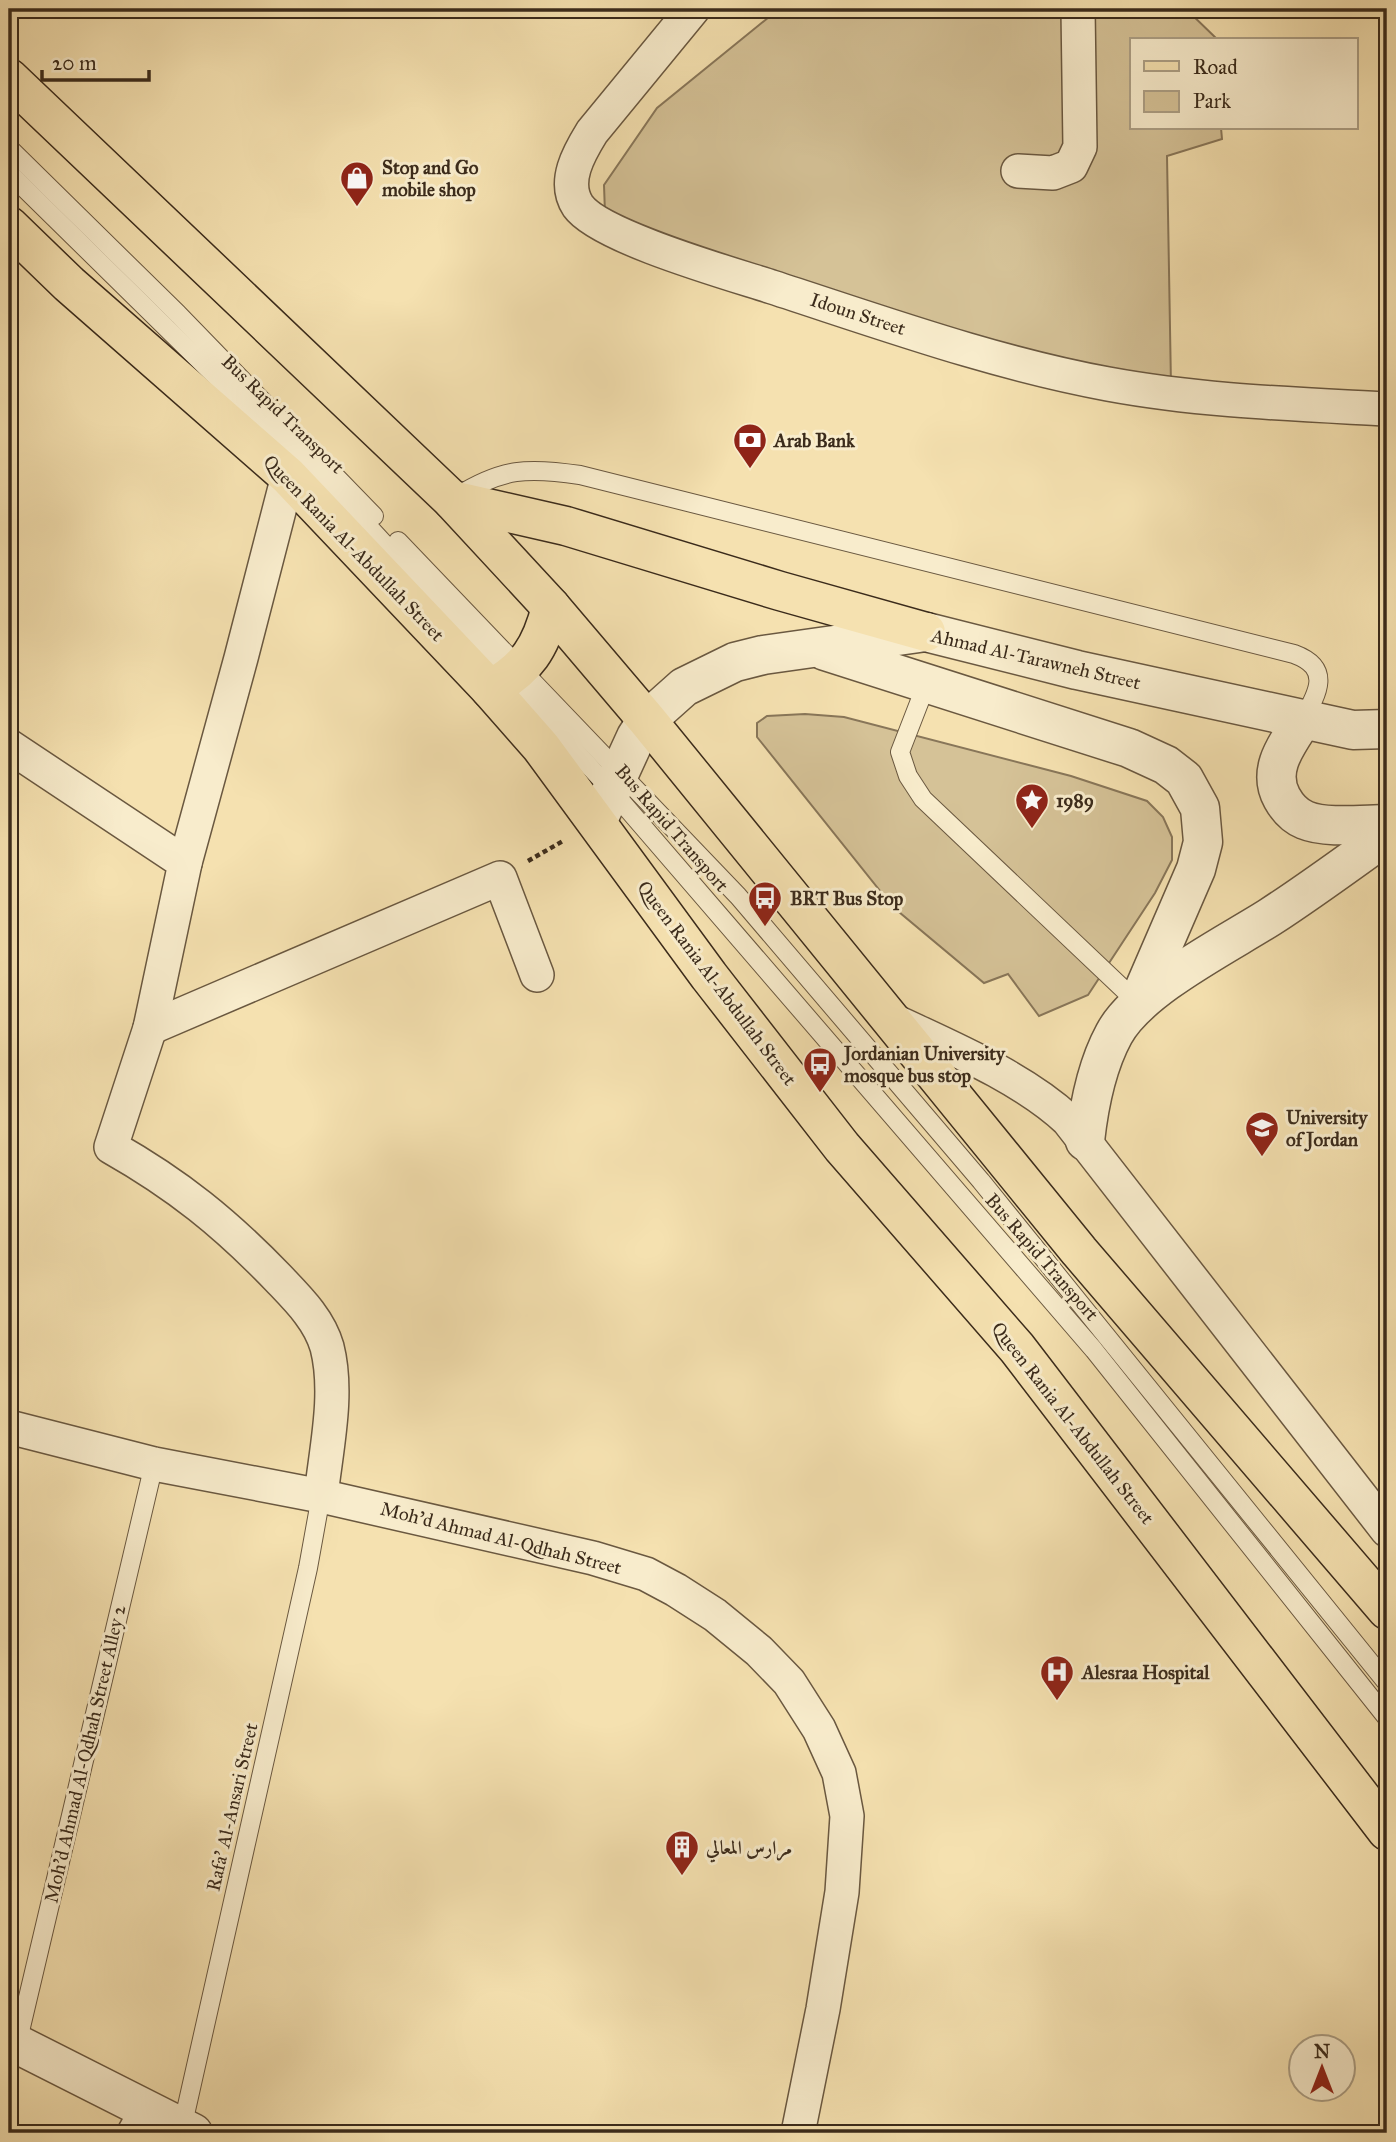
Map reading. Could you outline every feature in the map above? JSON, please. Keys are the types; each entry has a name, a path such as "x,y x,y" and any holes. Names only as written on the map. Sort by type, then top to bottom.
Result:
{"main road":[{"path":"9,78 453,500 551,607 647,720 1079,1251 1387,1610"},
{"name":"Queen Rania Al-Abdullah Street","path":"9,226 80,293 288,476 506,679 541,747 610,796 709,976 842,1147 1017,1348 1387,1830"},
{"path":"453,500 566,526 926,632"},
{"path":"506,679 535,651 545,630 551,607"}],"street":[{"name":"Idoun Street","path":"693,9 592,132 578,154 572,181 578,205 612,230 730,273 1038,369 1108,384 1188,396 1387,409"},
{"path":"1018,171 1053,173 1071,166 1080,147 1078,9"},
{"path":"288,476 185,863 150,1028 111,1146 183,1191 216,1218 298,1299 320,1327 327,1348 331,1376 330,1415 321,1496"},
{"name":"Ahmad Al-Tarawneh Street","path":"610,796 636,737 647,720 684,687 714,671 763,655 926,632 1077,670 1353,730 1387,729"},
{"path":"814,647 1129,748 1166,765 1184,779 1200,808 1203,842 1196,869 1138,1003 1114,1033 1100,1067 1089,1108 1085,1141"},
{"path":"1303,719 1282,752 1275,775 1278,790 1287,807 1305,820 1324,824 1387,824"},
{"path":"9,746 185,863"},
{"path":"1138,1003 1282,909 1387,835"},
{"path":"150,1028 500,878 537,975"},
{"path":"889,1018 970,1057 1051,1104 1085,1141 1387,1530"},
{"name":"Moh'd Ahmad Al-Qdhah Street","path":"9,1427 154,1464 321,1496 593,1558 646,1574 676,1590 715,1615 759,1651 789,1682 819,1729 839,1773 847,1816 838,1918 798,2133"},
{"path":"13,2042 140,2121 188,2130"}],"lane":[{"name":"Bus Rapid Transport","path":"9,148 197,334 610,796 1094,1350 1313,1621 1387,1718"},
{"name":"Bus Rapid Transport","path":"9,173 367,525 506,679"},
{"path":"453,500 481,481 513,471 547,470 580,475 1294,654 1314,667 1319,679 1319,692 1303,719"},
{"path":"926,684 900,752 908,776 923,799 1138,1003"},
{"name":"Bus Rapid Transport","path":"610,796 738,896 981,1181 1387,1683"},
{"name":"Moh'd Ahmad Al-Qdhah Street Alley 2","path":"13,2042 154,1464"},
{"name":"Rafa' Al-Ansari Street","path":"188,2130 321,1496"}],"path":[{"path":"500,878 610,796"}],"green space":[{"path":"786,9 1186,9 1216,38 1130,38 1130,130 1221,130 1222,139 1167,156 1171,385 1048,366 622,224 605,213 604,185 657,108 769,17"},
{"path":"805,714 844,717 1071,776 1147,801 1163,817 1172,837 1172,860 1155,893 1088,995 1039,1016 1008,974 984,983 893,907 757,737 757,723 767,716"}],"place":[{"name":"Stop and Go mobile shop","path":"357,208"},
{"name":"Arab Bank","path":"750,470"},
{"name":"1989","path":"1032,830"},
{"name":"BRT Bus Stop","path":"765,928"},
{"name":"Jordanian University mosque bus stop","path":"820,1094"},
{"name":"University of Jordan","path":"1262,1158"},
{"name":"Alesraa Hospital","path":"1057,1702"},
{"name":"مرارس المعالي","path":"682,1877"}]}
